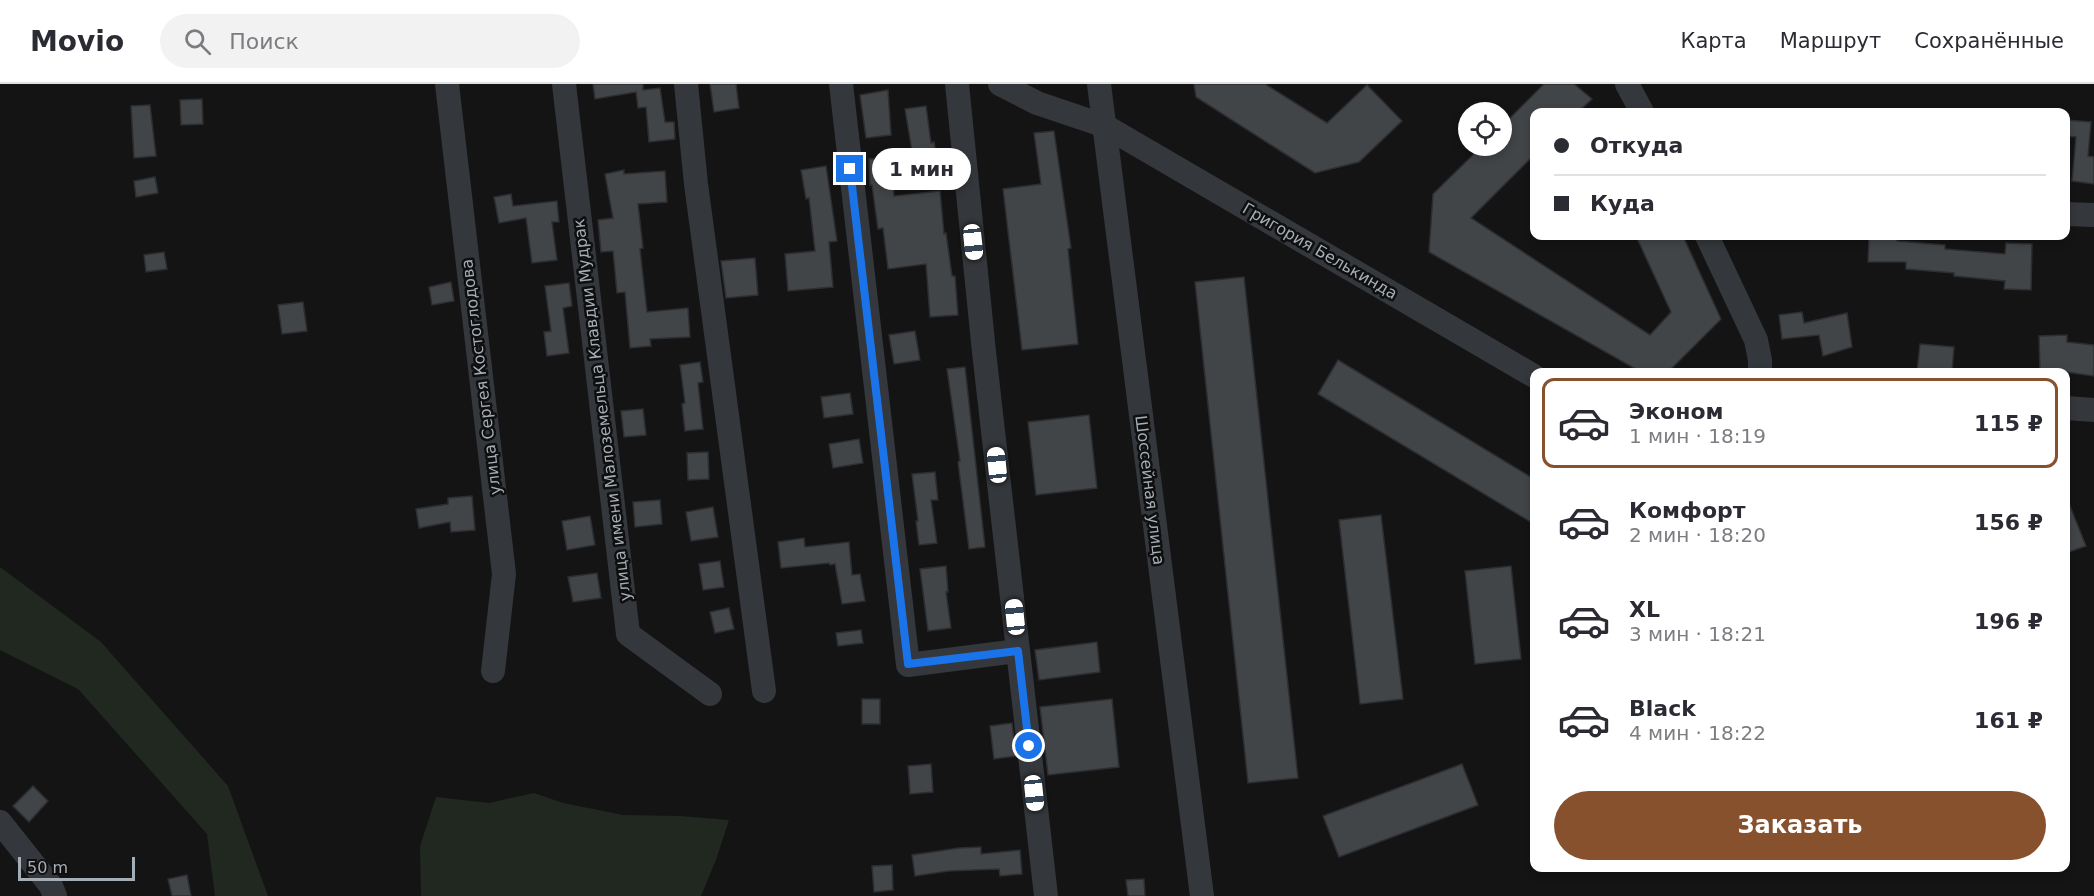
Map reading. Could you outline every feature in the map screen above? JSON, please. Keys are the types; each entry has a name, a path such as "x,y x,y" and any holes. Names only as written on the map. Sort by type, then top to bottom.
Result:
{"street":[{"name":"улица Сергея Костоглодова","path":"447,84 504,574 493,670"},
{"name":"улица имени Малоземельца Клавдии Мудрак","path":"564,84 628,634 710,694"},
{"path":"686,84 696,184 764,691"},
{"path":"841,84 908,664 1018,651"},
{"path":"957,84 984,352 1046,896"},
{"name":"Григория Белькинда","path":"1000,84 1037,103 1105,126 1530,374"},
{"name":"Шоссейная улица","path":"1100,84 1202,896"},
{"path":"1627,84 1640,108"},
{"path":"2070,214 2094,215"},
{"path":"1709,240 1756,340 1760,368"},
{"path":"2070,408 2094,410"},
{"path":"0,822 51,886 55,896"}],"shaded area":[{"path":"0,567 101,642 228,786 268,896 215,896 207,834 78,689 0,650"},
{"path":"534,793 563,803 623,815 729,820 701,896 421,896 420,846 436,797 489,803"}],"building":[{"path":"593,84 643,84 643,90 660,88 665,122 674,122 675,139 649,142 646,107 638,108 636,92 595,99"},
{"path":"710,84 736,84 739,108 714,112"},
{"path":"1194,84 1265,84 1327,123 1367,85 1402,121 1359,162 1315,173 1196,97"},
{"path":"1544,84 1574,84 1592,99 1582,108 1530,108 1530,159 1471,218 1650,335 1671,312 1638,240 1685,240 1721,319 1672,368 1634,368 1429,252 1433,194 1472,156 1512,156 1512,116"},
{"path":"888,90 891,135 866,138 860,95"},
{"path":"202,99 203,124 181,125 180,100"},
{"path":"150,105 156,156 134,158 131,106"},
{"path":"926,106 931,143 934,142 938,165 915,169 905,109"},
{"path":"2070,120 2091,122 2088,156 2094,157 2094,184 2072,181 2076,137 2070,136"},
{"path":"1054,131 1071,248 1068,249 1078,344 1022,350 1003,189 1041,184 1034,133"},
{"path":"892,158 894,196 940,191 944,234 946,233 952,276 955,276 958,315 930,317 926,264 888,269 883,228 878,229 872,185 870,185 869,159"},
{"path":"826,166 837,241 829,242 833,287 788,291 785,254 815,251 809,198 806,199 801,170"},
{"path":"624,170 624,174 665,171 667,202 638,204 647,312 688,308 690,337 650,339 651,346 630,348 625,292 617,293 613,251 601,252 598,220 613,218 605,174"},
{"path":"155,177 158,193 136,197 134,181"},
{"path":"511,194 513,206 557,201 559,222 552,222 557,260 532,263 526,218 499,223 494,197"},
{"path":"1869,240 1897,240 1945,245 1945,249 2005,254 2006,243 2032,244 2031,290 2004,289 2005,281 1954,276 1954,273 1906,269 1906,262 1868,262"},
{"path":"164,252 167,269 146,272 144,255"},
{"path":"755,258 758,295 726,298 721,261"},
{"path":"1244,277 1298,778 1248,783 1195,282"},
{"path":"451,282 454,301 432,305 429,287"},
{"path":"569,283 572,306 563,308 569,353 547,356 544,332 551,331 545,286"},
{"path":"303,302 307,331 282,334 278,305"},
{"path":"1802,312 1804,323 1847,313 1852,347 1823,356 1819,335 1782,339 1779,315"},
{"path":"915,331 920,360 894,364 889,335"},
{"path":"2067,335 2067,342 2094,345 2094,376 2070,373 2070,368 2040,368 2039,336"},
{"path":"1920,344 1954,347 1952,368 1917,368"},
{"path":"1338,360 1530,477 1530,522 1318,394"},
{"path":"700,362 703,382 698,383 703,429 685,431 682,404 685,403 680,365"},
{"path":"965,367 985,547 969,549 947,369"},
{"path":"850,393 853,414 824,418 821,397"},
{"path":"643,409 646,435 624,437 621,411"},
{"path":"1089,415 1097,488 1036,495 1028,422"},
{"path":"859,439 863,463 833,468 829,444"},
{"path":"708,452 709,479 688,480 687,453"},
{"path":"935,472 938,500 931,500 937,543 919,545 912,474"},
{"path":"472,496 475,530 451,532 450,522 419,528 416,509 448,504 448,498"},
{"path":"660,500 662,524 635,527 633,502"},
{"path":"2070,506 2086,546 2070,552"},
{"path":"713,507 718,537 691,541 686,512"},
{"path":"1381,515 1403,699 1360,704 1339,520"},
{"path":"590,516 595,545 567,550 562,521"},
{"path":"804,538 805,547 849,542 852,575 860,574 865,601 842,604 835,564 781,568 778,542"},
{"path":"720,561 724,587 703,590 699,564"},
{"path":"946,566 948,592 946,592 951,628 928,631 920,569"},
{"path":"1511,566 1521,659 1475,664 1465,571"},
{"path":"597,573 601,598 573,602 568,577"},
{"path":"729,608 734,629 715,633 710,612"},
{"path":"861,630 863,643 838,646 836,633"},
{"path":"1097,642 1100,672 1039,680 1035,650"},
{"path":"862,699 880,699 880,724 862,724"},
{"path":"1112,699 1119,767 1048,775 1040,707"},
{"path":"1012,723 1016,756 994,759 990,726"},
{"path":"931,764 933,792 910,794 908,766"},
{"path":"1462,764 1478,805 1339,857 1323,816"},
{"path":"33,786 48,801 29,822 13,806"},
{"path":"981,847 981,854 1020,850 1022,874 1000,876 999,869 949,871 915,876 912,855"},
{"path":"892,865 893,890 874,892 872,866"},
{"path":"187,875 191,896 172,896 168,879"},
{"path":"1144,879 1145,896 1128,896 1126,880"}],"route":[{"path":"850,169 908,664 1018,651 1029,746"}]}
